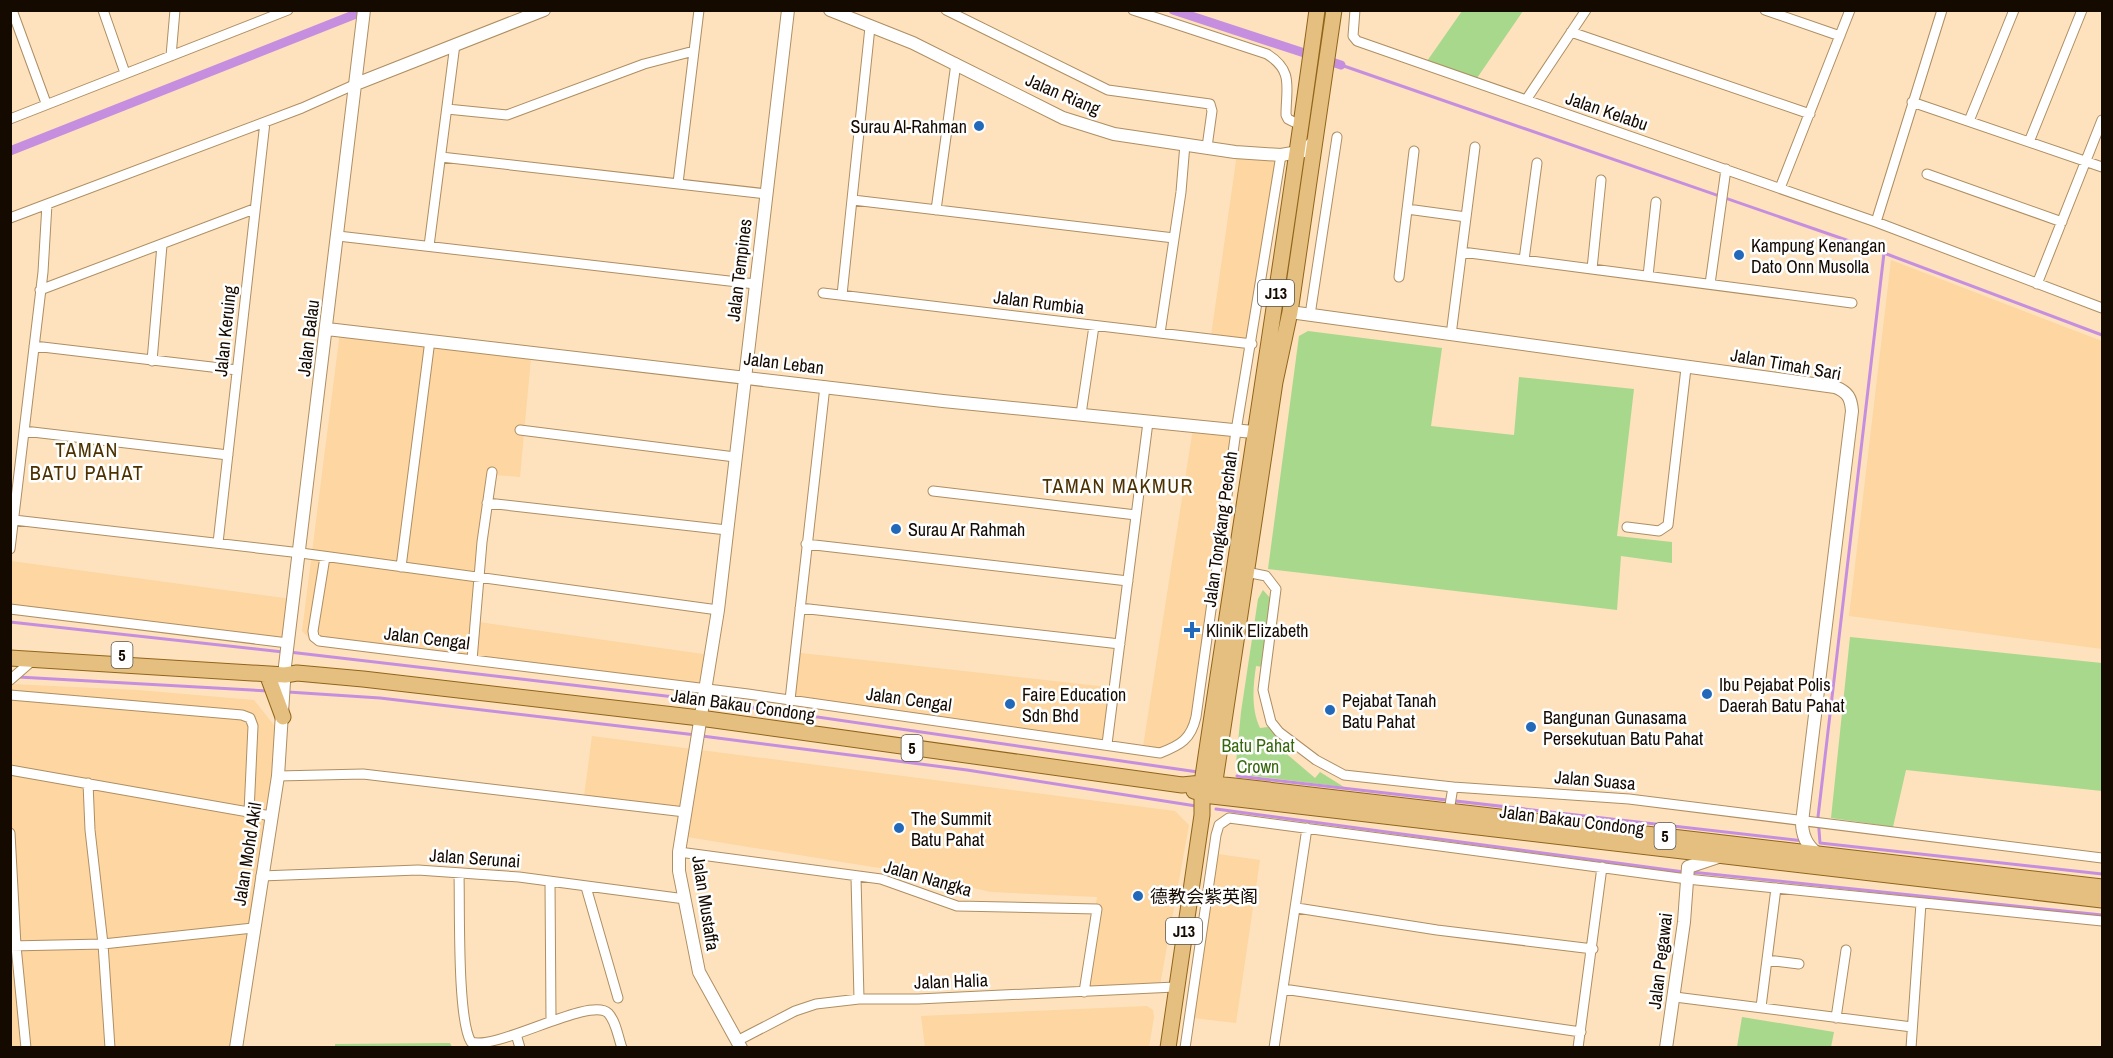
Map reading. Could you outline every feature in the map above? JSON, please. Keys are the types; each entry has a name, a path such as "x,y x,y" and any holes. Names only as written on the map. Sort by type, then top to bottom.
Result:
{"main road":[{"name":"Jalan Tongkang Pechah","path":"1208,790 1253,432 1302,126 1317,10"},
{"name":"Jalan Tongkang Pechah","path":"1176,987 1202,815 1226,700 1276,377 1290,312 1334,10"},
{"path":"1268,348 1275,342 1282,317 1290,312 1284,305 1284,280 1280,269"},
{"path":"1253,432 1262,426 1268,386 1276,377"},
{"name":"Jalan Bakau Condong","path":"10,648 284,667 703,703 1208,790 1667,850 2103,900"},
{"name":"Jalan Bakau Condong","path":"10,658 284,667"},
{"path":"283,717 284,667"},
{"path":"1226,700 1229,722 1226,767 1228,782 1234,786"},
{"name":"Jalan Bakau Condong","path":"1208,790 1234,786 1451,799 1813,850 2103,887"},
{"name":"J13","path":"1168,1047 1176,987"}],"street":[{"path":"12,10 46,103"},
{"path":"103,10 125,73"},
{"path":"171,56 175,10"},
{"path":"10,119 171,56 263,15 288,10"},
{"name":"Jalan Balau","path":"284,667 301,553 364,10"},
{"path":"10,218 265,122 544,10"},
{"path":"678,183 699,10"},
{"name":"Jalan Tempines","path":"718,610 788,10"},
{"path":"946,10 1108,90 1210,104 1212,111 1207,147"},
{"path":"1133,10 1267,54 1286,72 1286,115 1288,119 1302,126"},
{"name":"Jalan Kelabu","path":"1355,10 1353,36 1357,41 1876,222 2103,308"},
{"path":"1526,100 1586,10"},
{"path":"1765,10 1840,36"},
{"path":"1780,188 1850,10"},
{"path":"1876,222 1942,10"},
{"path":"1969,121 2014,10"},
{"path":"2029,142 2082,10"},
{"name":"Jalan Riang","path":"835,11 956,63 1073,121 1114,134 1207,147 1281,155 1297,154"},
{"path":"842,295 870,27"},
{"path":"1571,33 1810,114"},
{"path":"429,246 455,44"},
{"path":"447,109 507,116 644,64 694,51"},
{"path":"936,210 956,63"},
{"path":"1912,102 2103,167"},
{"path":"2037,284 2103,120"},
{"name":"Jalan Keruing","path":"218,543 265,122"},
{"path":"1310,315 1337,136"},
{"path":"1297,154 1316,140"},
{"path":"1160,333 1185,144"},
{"path":"1451,335 1475,147"},
{"path":"1399,277 1414,152"},
{"name":"Jalan Cengal","path":"325,557 314,638 319,641 472,660 703,703 790,700 1160,753 1175,747 1193,732 1236,431 1281,155"},
{"path":"441,157 767,194"},
{"path":"1524,260 1537,163"},
{"path":"1710,284 1726,169"},
{"path":"1927,174 2062,222"},
{"path":"1592,269 1601,180"},
{"path":"853,200 1174,238"},
{"path":"1648,276 1656,202"},
{"path":"10,549 34,346 47,204"},
{"path":"40,290 254,209"},
{"path":"1407,209 1466,217"},
{"path":"338,236 755,284"},
{"path":"152,361 162,244"},
{"path":"1462,252 1852,303"},
{"name":"Jalan Rumbia","path":"823,293 1252,344"},
{"name":"Jalan Timah Sari","path":"1290,312 1835,387 1845,391 1851,399 1851,411 1806,825"},
{"path":"1081,414 1094,326"},
{"name":"Jalan Leban","path":"327,329 1253,432"},
{"path":"401,567 430,340"},
{"path":"34,346 237,370"},
{"path":"1627,527 1659,531 1668,525 1686,368"},
{"path":"790,700 825,386"},
{"path":"1107,744 1148,422"},
{"path":"520,430 735,457"},
{"path":"24,431 228,455"},
{"path":"472,660 479,577 492,472"},
{"path":"933,490 1137,515"},
{"path":"487,503 727,530"},
{"path":"14,520 301,553 718,610"},
{"path":"806,544 1128,581"},
{"name":"Jalan Suasa","path":"1246,572 1266,576 1276,589 1263,690 1271,722 1280,732 1316,760 1344,775 1451,799 1629,799 1806,825 1832,826 2103,858"},
{"path":"800,608 1120,644"},
{"path":"10,609 284,667"},
{"name":"Jalan Mustaffa","path":"718,610 679,852 679,871 701,977 739,1044"},
{"path":"14,677 34,659"},
{"path":"10,695 242,715 250,718 253,726 249,812"},
{"name":"Jalan Mohd Akil","path":"236,1047 278,776 283,717"},
{"path":"10,770 271,816"},
{"path":"278,776 363,774 685,812"},
{"path":"88,783 90,830 104,944 110,1047"},
{"path":"1185,1047 1216,835 1219,825 1229,818 1602,867 1688,873 1776,888 2103,921"},
{"path":"1806,825 1813,850"},
{"path":"1274,1047 1297,908 1307,828"},
{"path":"10,833 13,946 26,1047"},
{"path":"1667,850 1688,873"},
{"name":"Jalan Nangka","path":"679,852 904,886 957,906 1097,909 1084,992"},
{"path":"1688,873 1722,856"},
{"path":"1578,1047 1593,949 1602,867"},
{"name":"Jalan Serunai","path":"261,876 399,870 519,877 685,898"},
{"name":"Jalan Pegawai","path":"1666,1047 1675,997 1688,873"},
{"path":"459,874 463,1009 467,1035 471,1042 478,1044 516,1034 551,1020 599,1009 607,1012 614,1022 622,1047"},
{"path":"856,877 859,999"},
{"path":"550,882 551,1020"},
{"path":"586,887 618,998"},
{"path":"1761,1007 1776,888"},
{"path":"1911,1047 1921,903"},
{"path":"1297,908 1437,930 1593,949"},
{"path":"13,946 104,944 253,928"},
{"path":"1836,1017 1846,950"},
{"path":"1767,960 1799,964"},
{"name":"Jalan Halia","path":"739,1044 806,1007 859,999 1176,987"},
{"path":"1283,989 1581,1032"},
{"path":"1675,997 1912,1027"},
{"path":"516,1034 520,1047"}],"shaded area":[{"path":"1238,147 1284,161 1254,347 1210,343"},
{"path":"1891,260 2102,341 2102,649 1849,616"},
{"path":"341,324 532,347 520,477 494,475 479,622 717,656 710,693 316,645 302,631"},
{"path":"1194,422 1240,426 1199,719 1196,733 1189,741 1142,753"},
{"path":"11,561 299,600 293,647 11,612"},
{"path":"792,652 1117,688 1110,747 787,702"},
{"path":"11,684 138,690 254,700 277,729 265,827 231,1047 11,1048"},
{"path":"592,736 1175,811 1189,825 1160,985 1081,988 1097,897 991,892 904,872 675,835 678,815 583,804"},
{"path":"1211,853 1260,860 1236,1023 1185,1017"},
{"path":"1147,1006 1153,1010 1154,1017 1149,1047 925,1047 921,1016"}],"green space":[{"path":"1462,11 1523,11 1475,81 1425,64"},
{"path":"1308,331 1442,348 1431,426 1514,435 1519,377 1634,389 1617,536 1672,542 1672,563 1621,556 1617,610 1268,569 1299,336"},
{"name":"Batu Pahat Crown","path":"1263,590 1271,599 1263,667 1256,666 1254,682 1254,706 1257,721 1260,728 1268,727 1278,736 1275,744 1315,778 1320,772 1344,787 1238,774 1236,763 1241,712 1258,599"},
{"path":"1850,637 2102,663 2102,791 1906,770 1893,827 1831,818"},
{"path":"1742,1017 1834,1032 1831,1047 1737,1047"},
{"path":"450,1043 452,1047 335,1048 335,1044"}],"waterway":[{"path":"10,151 366,10"},
{"path":"1173,10 1341,65"},
{"path":"1341,65 1884,253 2102,335"},
{"path":"1884,253 1818,817 1820,843 2102,874"},
{"path":"10,622 283,652"},
{"path":"289,652 700,700"},
{"path":"18,677 269,691"},
{"path":"288,692 380,698 696,735"},
{"path":"706,701 1198,772"},
{"path":"702,736 967,770 1196,806"},
{"path":"1237,776 1804,841"},
{"path":"1216,809 1684,872"},
{"path":"1691,872 2102,915"}],"place":[{"name":"Surau Al-Rahman","path":"979,126"},
{"name":"Kampung Kenangan Dato Onn Musolla","path":"1739,255"},
{"name":"Surau Ar Rahmah","path":"896,529"},
{"name":"Klinik Elizabeth","path":"1192,630"},
{"name":"Ibu Pejabat Polis Daerah Batu Pahat","path":"1707,694"},
{"name":"Faire Education Sdn Bhd","path":"1010,704"},
{"name":"Pejabat Tanah Batu Pahat","path":"1330,710"},
{"name":"Bangunan Gunasama Persekutuan Batu Pahat","path":"1531,727"},
{"name":"The Summit Batu Pahat","path":"899,828"},
{"name":"德教会紫英阁","path":"1138,896"}],"district":[{"name":"TAMAN BATU PAHAT","path":"87,460"},
{"name":"TAMAN MAKMUR","path":"1118,485"}]}
